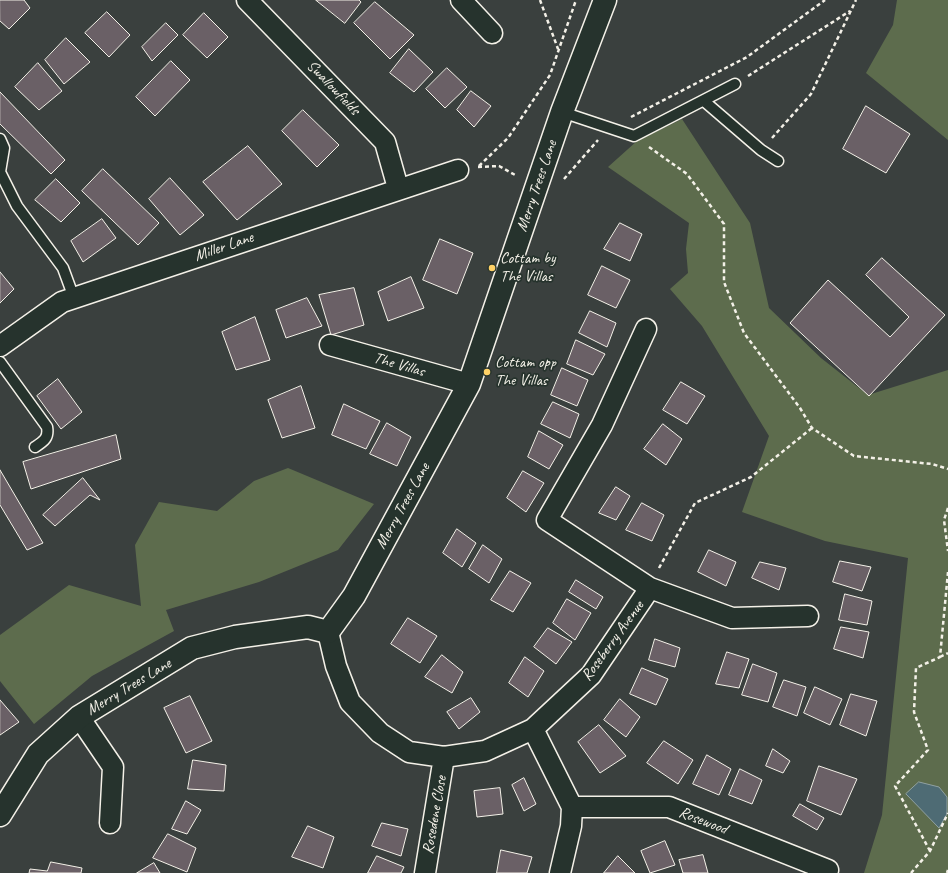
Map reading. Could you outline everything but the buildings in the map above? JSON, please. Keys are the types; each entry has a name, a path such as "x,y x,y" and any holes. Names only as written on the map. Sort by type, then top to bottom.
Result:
{"street":[{"name":"Swallowfields","path":"247,0 385,142 398,188"},
{"path":"461,0 492,33"},
{"name":"Merry Trees Lane","path":"0,815 38,754 79,717 192,648 235,637 308,628 328,632 354,596 469,384 562,112 605,0"},
{"name":"Miller Lane","path":"0,346 62,302 398,188 467,168"},
{"name":"Roseberry Avenue","path":"646,329 602,425 547,520 650,588 732,618 808,616"},
{"name":"The Villas","path":"330,345 469,384"},
{"name":"Roseberry Avenue","path":"328,632 336,666 350,702 380,734 409,752 444,757 485,751 533,729 591,676 650,588"},
{"path":"79,717 113,767 110,823"},
{"path":"533,729 572,807 571,826 560,873"},
{"name":"Rosedene Close","path":"425,873 444,757"},
{"name":"Rosewood","path":"572,807 669,807 818,869"}],"lane":[{"path":"562,112 634,136 704,102 736,84"},
{"path":"704,102 761,150 778,161"},
{"path":"0,139 4,148 0,172 17,206 63,268 74,298"},
{"path":"0,362 27,397 47,427 48,433 46,440 35,447"}],"path":[{"path":"540,0 558,49"},
{"path":"467,168 508,138 550,75 576,0"},
{"path":"608,128 747,57 825,0"},
{"path":"761,150 811,94 856,0"},
{"path":"736,84 851,10"},
{"path":"634,136 687,174 724,224 724,282 744,332 800,408 812,428 854,456 932,464 948,469"},
{"path":"650,588 660,564 695,503 751,477 812,428"},
{"path":"948,508 944,520 948,551"},
{"path":"940,657 948,572"},
{"path":"930,851 895,786 928,750 914,712 916,668 948,653"},
{"path":"911,873 930,851 948,813"}],"green space":[{"path":"897,0 948,0 948,140 866,73 893,25"},
{"path":"682,119 750,223 769,308 821,358 868,395 948,370 948,873 864,873 882,815 908,558 825,541 742,512 769,436 702,326 670,289 688,273 686,249 689,223 608,167 637,141"},
{"path":"288,468 374,504 338,550 259,582 166,610 174,631 92,676 34,724 0,681 0,635 69,585 141,606 135,545 159,502 217,511 254,481"}],"water":[{"path":"919,782 939,787 947,797 947,814 939,828 906,794"}],"place":[{"name":"Cottam by The Villas","path":"492,268"},
{"name":"Cottam opp The Villas","path":"487,372"}]}
